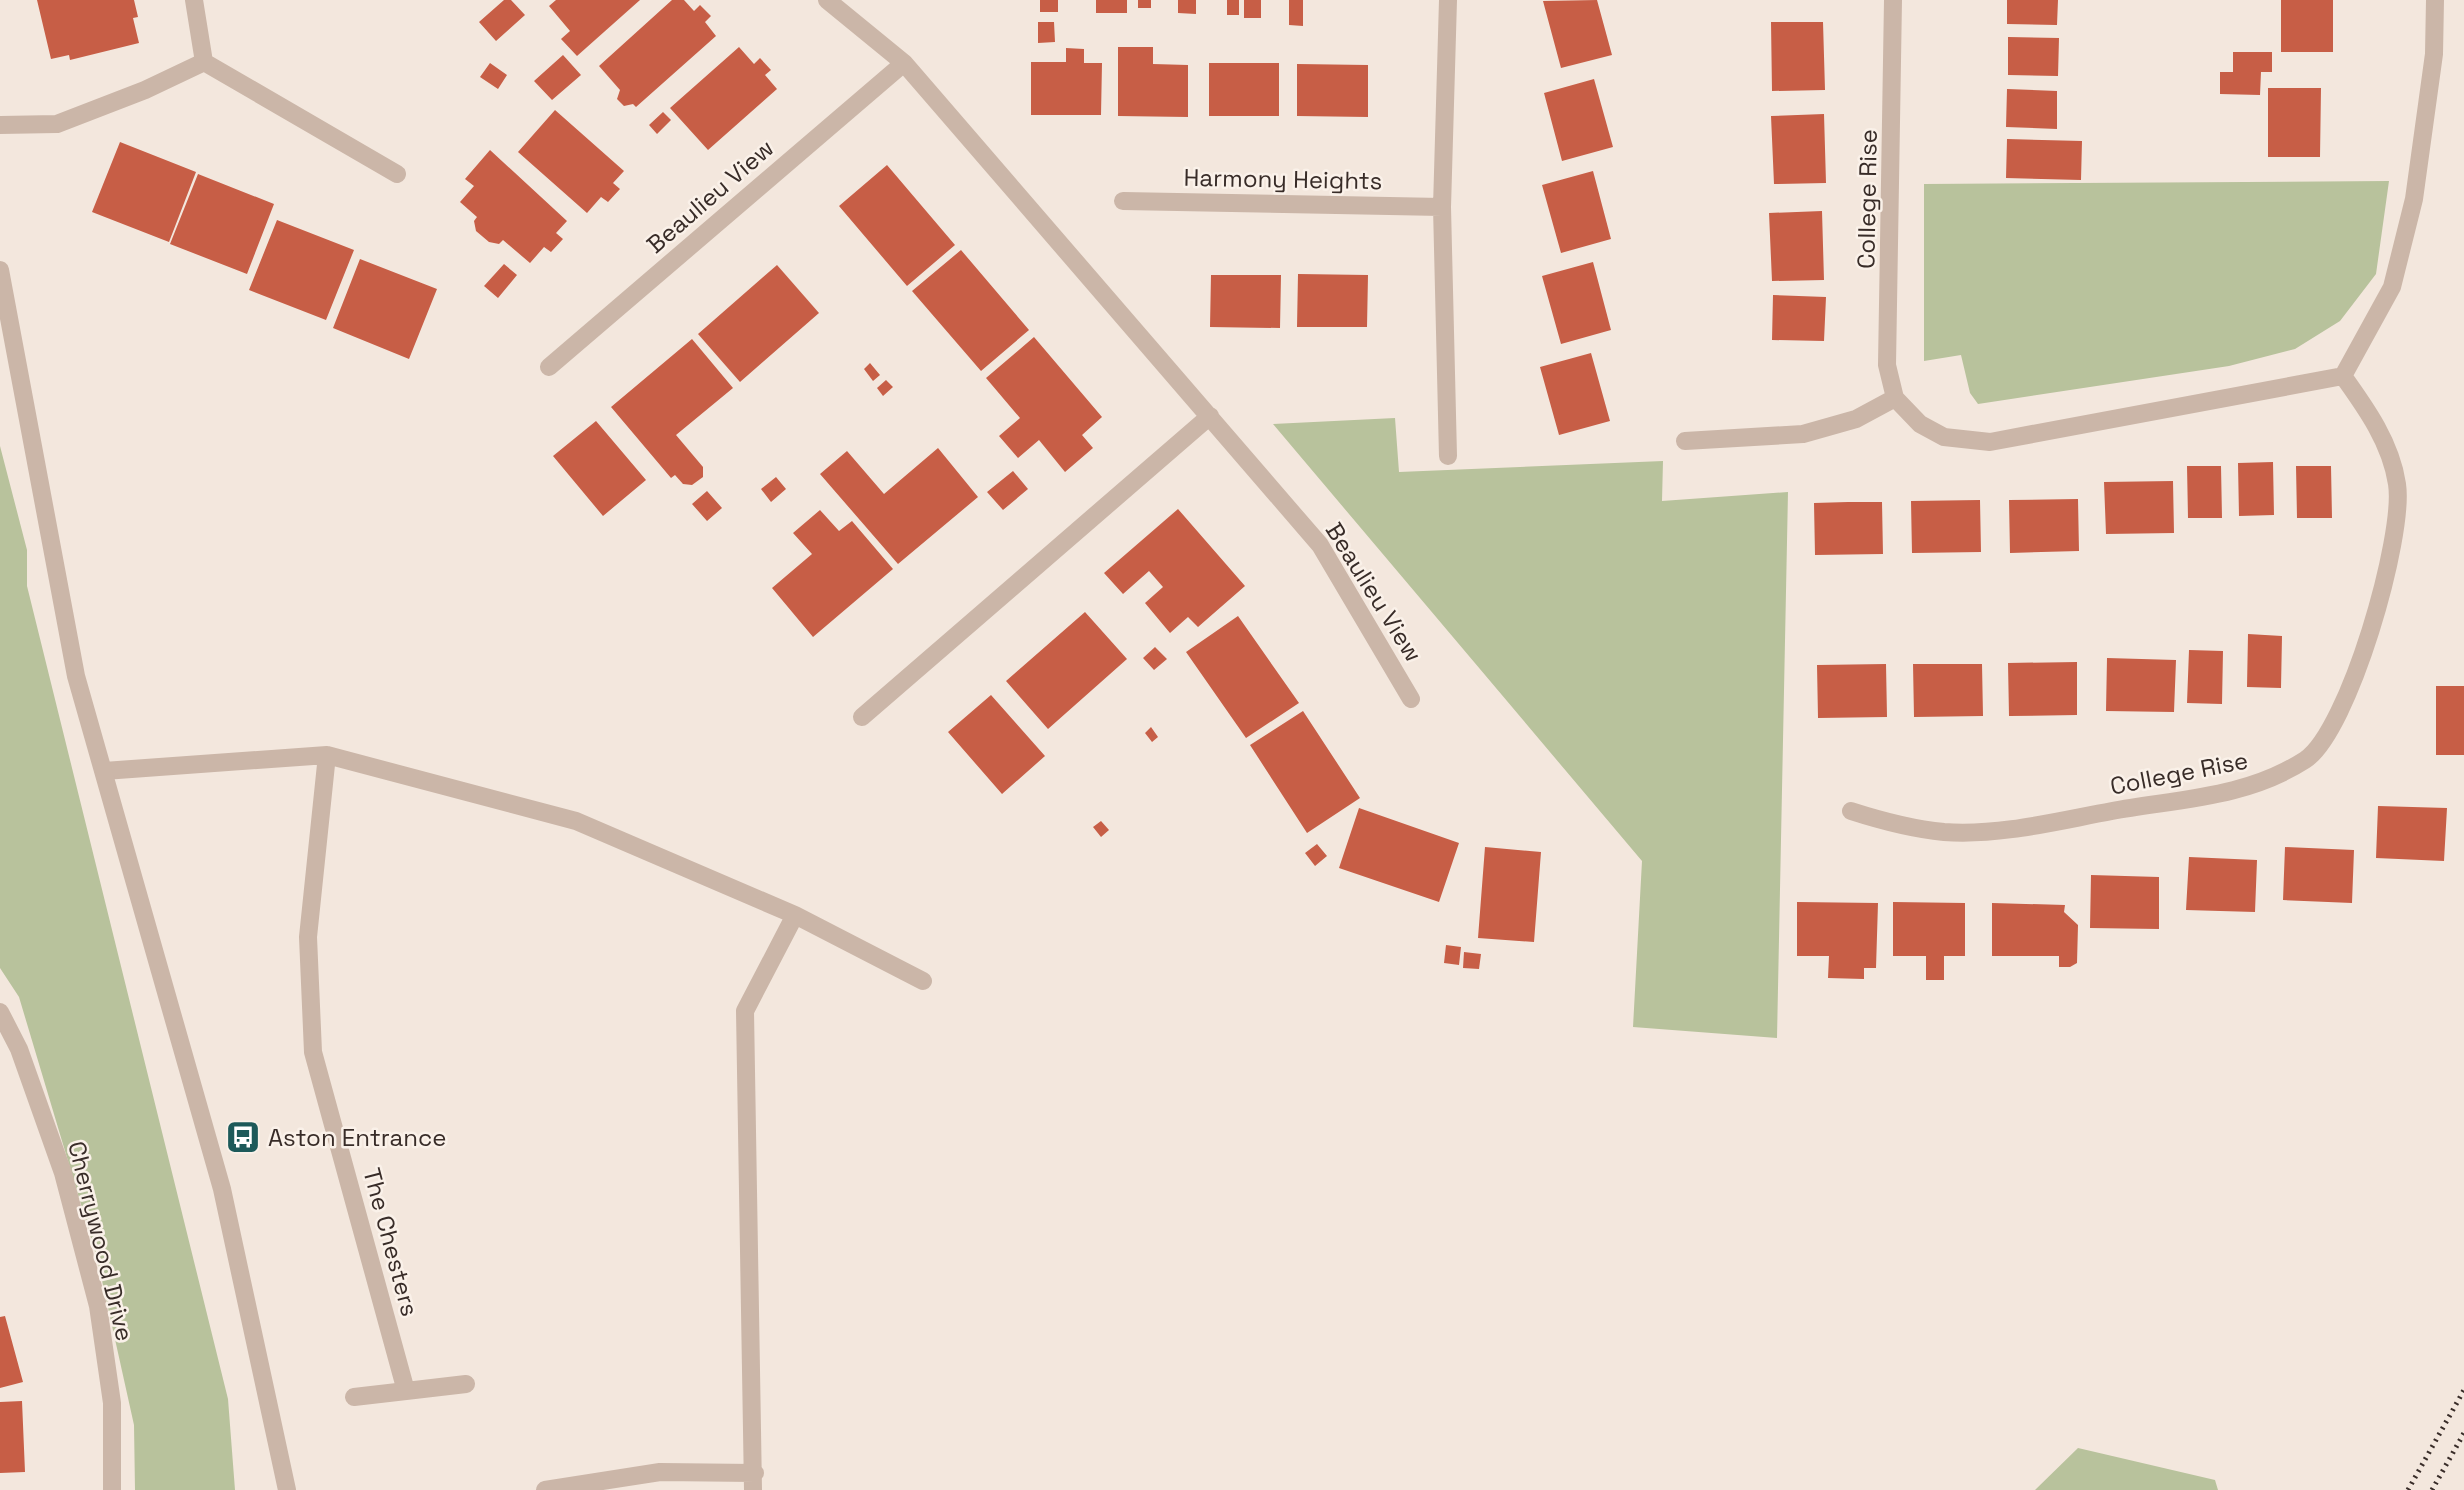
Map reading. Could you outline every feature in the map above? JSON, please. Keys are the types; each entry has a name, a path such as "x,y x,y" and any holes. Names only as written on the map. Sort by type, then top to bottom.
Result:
{"street":[{"path":"194,0 204,62"},
{"name":"Beaulieu View","path":"827,0 904,63 1320,545 1411,699"},
{"path":"1448,0 1442,206 1448,456"},
{"name":"College Rise","path":"1893,0 1888,365 1895,398"},
{"path":"1685,441 1802,434 1856,419 1895,398 1920,424 1944,437 1990,442 2343,376 2392,287 2414,199 2434,54 2435,0"},
{"path":"0,125 57,124 145,90 204,62"},
{"path":"204,62 397,174"},
{"name":"Beaulieu View","path":"549,367 904,63"},
{"name":"Harmony Heights","path":"1124,201 1442,206"},
{"path":"0,270 76,676 222,1189 289,1487"},
{"name":"College Rise","path":"1851,811 1899,826 1946,832 1996,831 2202,798 2268,781 2308,758 2337,716 2347,692 2370,633 2395,538 2397,484 2376,422 2343,376"},
{"path":"862,717 1210,416"},
{"path":"104,771 327,755 576,821 795,915 923,981"},
{"name":"The Chesters","path":"327,755 308,937 313,1052 406,1391"},
{"path":"545,1490 660,1472 754,1482 745,1011 795,915"},
{"name":"Cherrywood Drive","path":"0,1012 19,1049 62,1173 98,1306 112,1403 112,1490"},
{"path":"354,1397 466,1384"}],"green space":[{"path":"2389,181 2376,274 2340,321 2295,349 2229,366 1978,404 1970,393 1961,355 1924,361 1924,184"},
{"path":"1395,418 1399,472 1663,461 1662,501 1788,492 1777,1038 1633,1027 1642,861 1273,424"},
{"path":"0,446 27,550 27,586 228,1399 235,1490 135,1490 134,1425 97,1258 19,997 0,968"},
{"path":"2078,1448 2215,1480 2218,1490 2035,1490"}],"building":[{"path":"37,0 134,0 138,17 133,18 139,43 70,60 69,55 51,59"},
{"path":"504,0 511,0 525,15 496,41 479,22"},
{"path":"556,0 640,0 577,56 561,39 570,31 549,6"},
{"path":"672,0 684,0 694,11 700,5 711,16 705,22 716,36 636,107 633,104 624,106 617,99 620,90 599,66"},
{"path":"1040,0 1058,0 1058,12 1040,12"},
{"path":"1096,0 1127,0 1127,13 1096,13"},
{"path":"1138,0 1151,0 1151,8 1138,8"},
{"path":"1178,0 1196,0 1196,14 1178,13"},
{"path":"1227,0 1239,0 1239,15 1227,15"},
{"path":"1244,0 1261,0 1261,18 1244,18"},
{"path":"1289,0 1303,0 1303,26 1289,25"},
{"path":"1597,0 1612,55 1561,68 1543,1"},
{"path":"2007,0 2058,0 2057,25 2007,24"},
{"path":"2281,0 2333,0 2333,52 2281,52"},
{"path":"1038,22 1054,22 1055,42 1038,43"},
{"path":"1771,22 1823,22 1825,90 1772,91"},
{"path":"2008,37 2059,38 2058,76 2008,75"},
{"path":"739,47 754,64 760,58 771,70 765,75 777,89 708,150 670,108"},
{"path":"1118,47 1153,47 1153,64 1188,65 1188,117 1118,116"},
{"path":"1066,48 1084,49 1084,63 1102,63 1101,115 1031,115 1031,62 1066,62"},
{"path":"2233,52 2272,52 2272,72 2261,72 2260,95 2220,94 2220,72 2233,72"},
{"path":"563,55 581,75 552,100 534,81"},
{"path":"490,63 507,75 498,89 480,77"},
{"path":"1209,63 1279,63 1279,116 1209,116"},
{"path":"1297,64 1368,65 1368,117 1297,116"},
{"path":"1594,79 1613,147 1562,161 1544,93"},
{"path":"2268,88 2321,88 2320,157 2268,157"},
{"path":"2007,89 2057,91 2057,129 2006,127"},
{"path":"555,110 624,171 613,183 620,189 608,202 601,197 587,213 518,152"},
{"path":"663,112 671,120 657,134 649,125"},
{"path":"1824,114 1826,183 1774,184 1771,116"},
{"path":"2007,139 2082,141 2081,180 2006,178"},
{"path":"120,142 196,172 169,242 92,212"},
{"path":"490,150 567,221 556,233 563,239 551,252 544,247 530,263 503,240 499,244 489,242 476,231 474,221 477,217 460,202 474,186 465,179"},
{"path":"887,165 955,245 907,286 839,206"},
{"path":"1593,171 1611,239 1561,253 1542,185"},
{"path":"198,174 274,204 247,274 170,244"},
{"path":"1822,211 1824,280 1772,281 1769,213"},
{"path":"277,220 354,250 326,320 249,290"},
{"path":"961,250 1029,330 981,371 912,291"},
{"path":"360,259 437,289 409,359 333,328"},
{"path":"1593,262 1611,330 1561,344 1542,276"},
{"path":"504,264 517,275 498,298 484,286"},
{"path":"777,265 819,313 740,382 698,334"},
{"path":"1298,274 1368,275 1367,327 1297,327"},
{"path":"1211,275 1281,275 1280,328 1210,327"},
{"path":"1773,295 1826,297 1824,341 1772,340"},
{"path":"1034,337 1102,417 1082,435 1093,448 1065,472 1039,440 1018,458 999,436 1020,418 986,378"},
{"path":"692,339 733,388 676,435 703,467 703,477 692,485 683,484 675,475 671,478 611,407"},
{"path":"1591,353 1610,421 1559,435 1540,367"},
{"path":"870,363 880,375 873,381 864,369"},
{"path":"886,380 893,387 883,396 877,388"},
{"path":"596,421 646,480 603,516 553,456"},
{"path":"938,448 978,497 898,564 820,474 847,451 884,494"},
{"path":"2273,462 2274,515 2239,516 2238,463"},
{"path":"2187,466 2221,466 2222,518 2188,518"},
{"path":"2296,466 2331,466 2332,518 2297,518"},
{"path":"1013,471 1028,489 1003,510 987,492"},
{"path":"776,477 786,489 771,502 761,489"},
{"path":"2173,481 2174,533 2106,534 2104,482"},
{"path":"707,491 722,508 707,521 692,504"},
{"path":"2078,499 2079,551 2010,553 2009,500"},
{"path":"1980,500 1981,552 1912,553 1911,501"},
{"path":"1882,502 1883,554 1815,555 1814,503"},
{"path":"1178,509 1245,586 1198,627 1188,617 1170,633 1145,603 1163,587 1149,571 1123,594 1104,573"},
{"path":"820,510 839,531 852,521 893,569 813,637 772,588 812,554 793,533"},
{"path":"1085,612 1127,659 1048,729 1006,681"},
{"path":"1238,616 1299,703 1246,738 1186,652"},
{"path":"2248,634 2282,636 2281,688 2247,687"},
{"path":"1155,647 1167,659 1154,670 1143,658"},
{"path":"2189,650 2223,651 2222,704 2187,703"},
{"path":"2107,658 2176,660 2174,712 2106,711"},
{"path":"2077,662 2077,715 2009,716 2008,663"},
{"path":"1886,664 1887,717 1818,718 1817,665"},
{"path":"1913,664 1982,664 1983,716 1914,717"},
{"path":"2436,686 2464,686 2464,755 2436,755"},
{"path":"991,695 1045,756 1002,794 948,732"},
{"path":"1303,711 1360,798 1307,833 1250,745"},
{"path":"1151,727 1158,737 1152,742 1145,733"},
{"path":"2378,806 2447,808 2444,861 2376,858"},
{"path":"1359,808 1459,843 1439,902 1339,868"},
{"path":"1101,821 1109,830 1101,837 1093,827"},
{"path":"1317,844 1327,856 1315,866 1305,853"},
{"path":"1485,847 1541,852 1534,942 1478,938"},
{"path":"2285,847 2354,850 2352,903 2283,900"},
{"path":"2189,857 2257,860 2255,912 2186,910"},
{"path":"2091,875 2159,877 2159,929 2090,928"},
{"path":"1797,902 1878,903 1876,968 1864,968 1864,979 1828,978 1829,956 1797,956"},
{"path":"1893,902 1965,903 1965,956 1944,956 1944,980 1926,980 1926,956 1893,956"},
{"path":"1992,903 2065,905 2064,912 2078,925 2077,963 2070,967 2059,967 2059,956 1992,956"},
{"path":"1446,945 1461,947 1459,965 1444,963"},
{"path":"1464,952 1481,954 1479,969 1463,968"},
{"path":"5,1316 23,1382 0,1388 0,1317"},
{"path":"22,1401 25,1472 0,1473 0,1402"}],"railway":[{"path":"2408,1490 2464,1390"},
{"path":"2432,1490 2464,1433"}],"place":[{"name":"Aston Entrance","path":"243,1137"}]}
